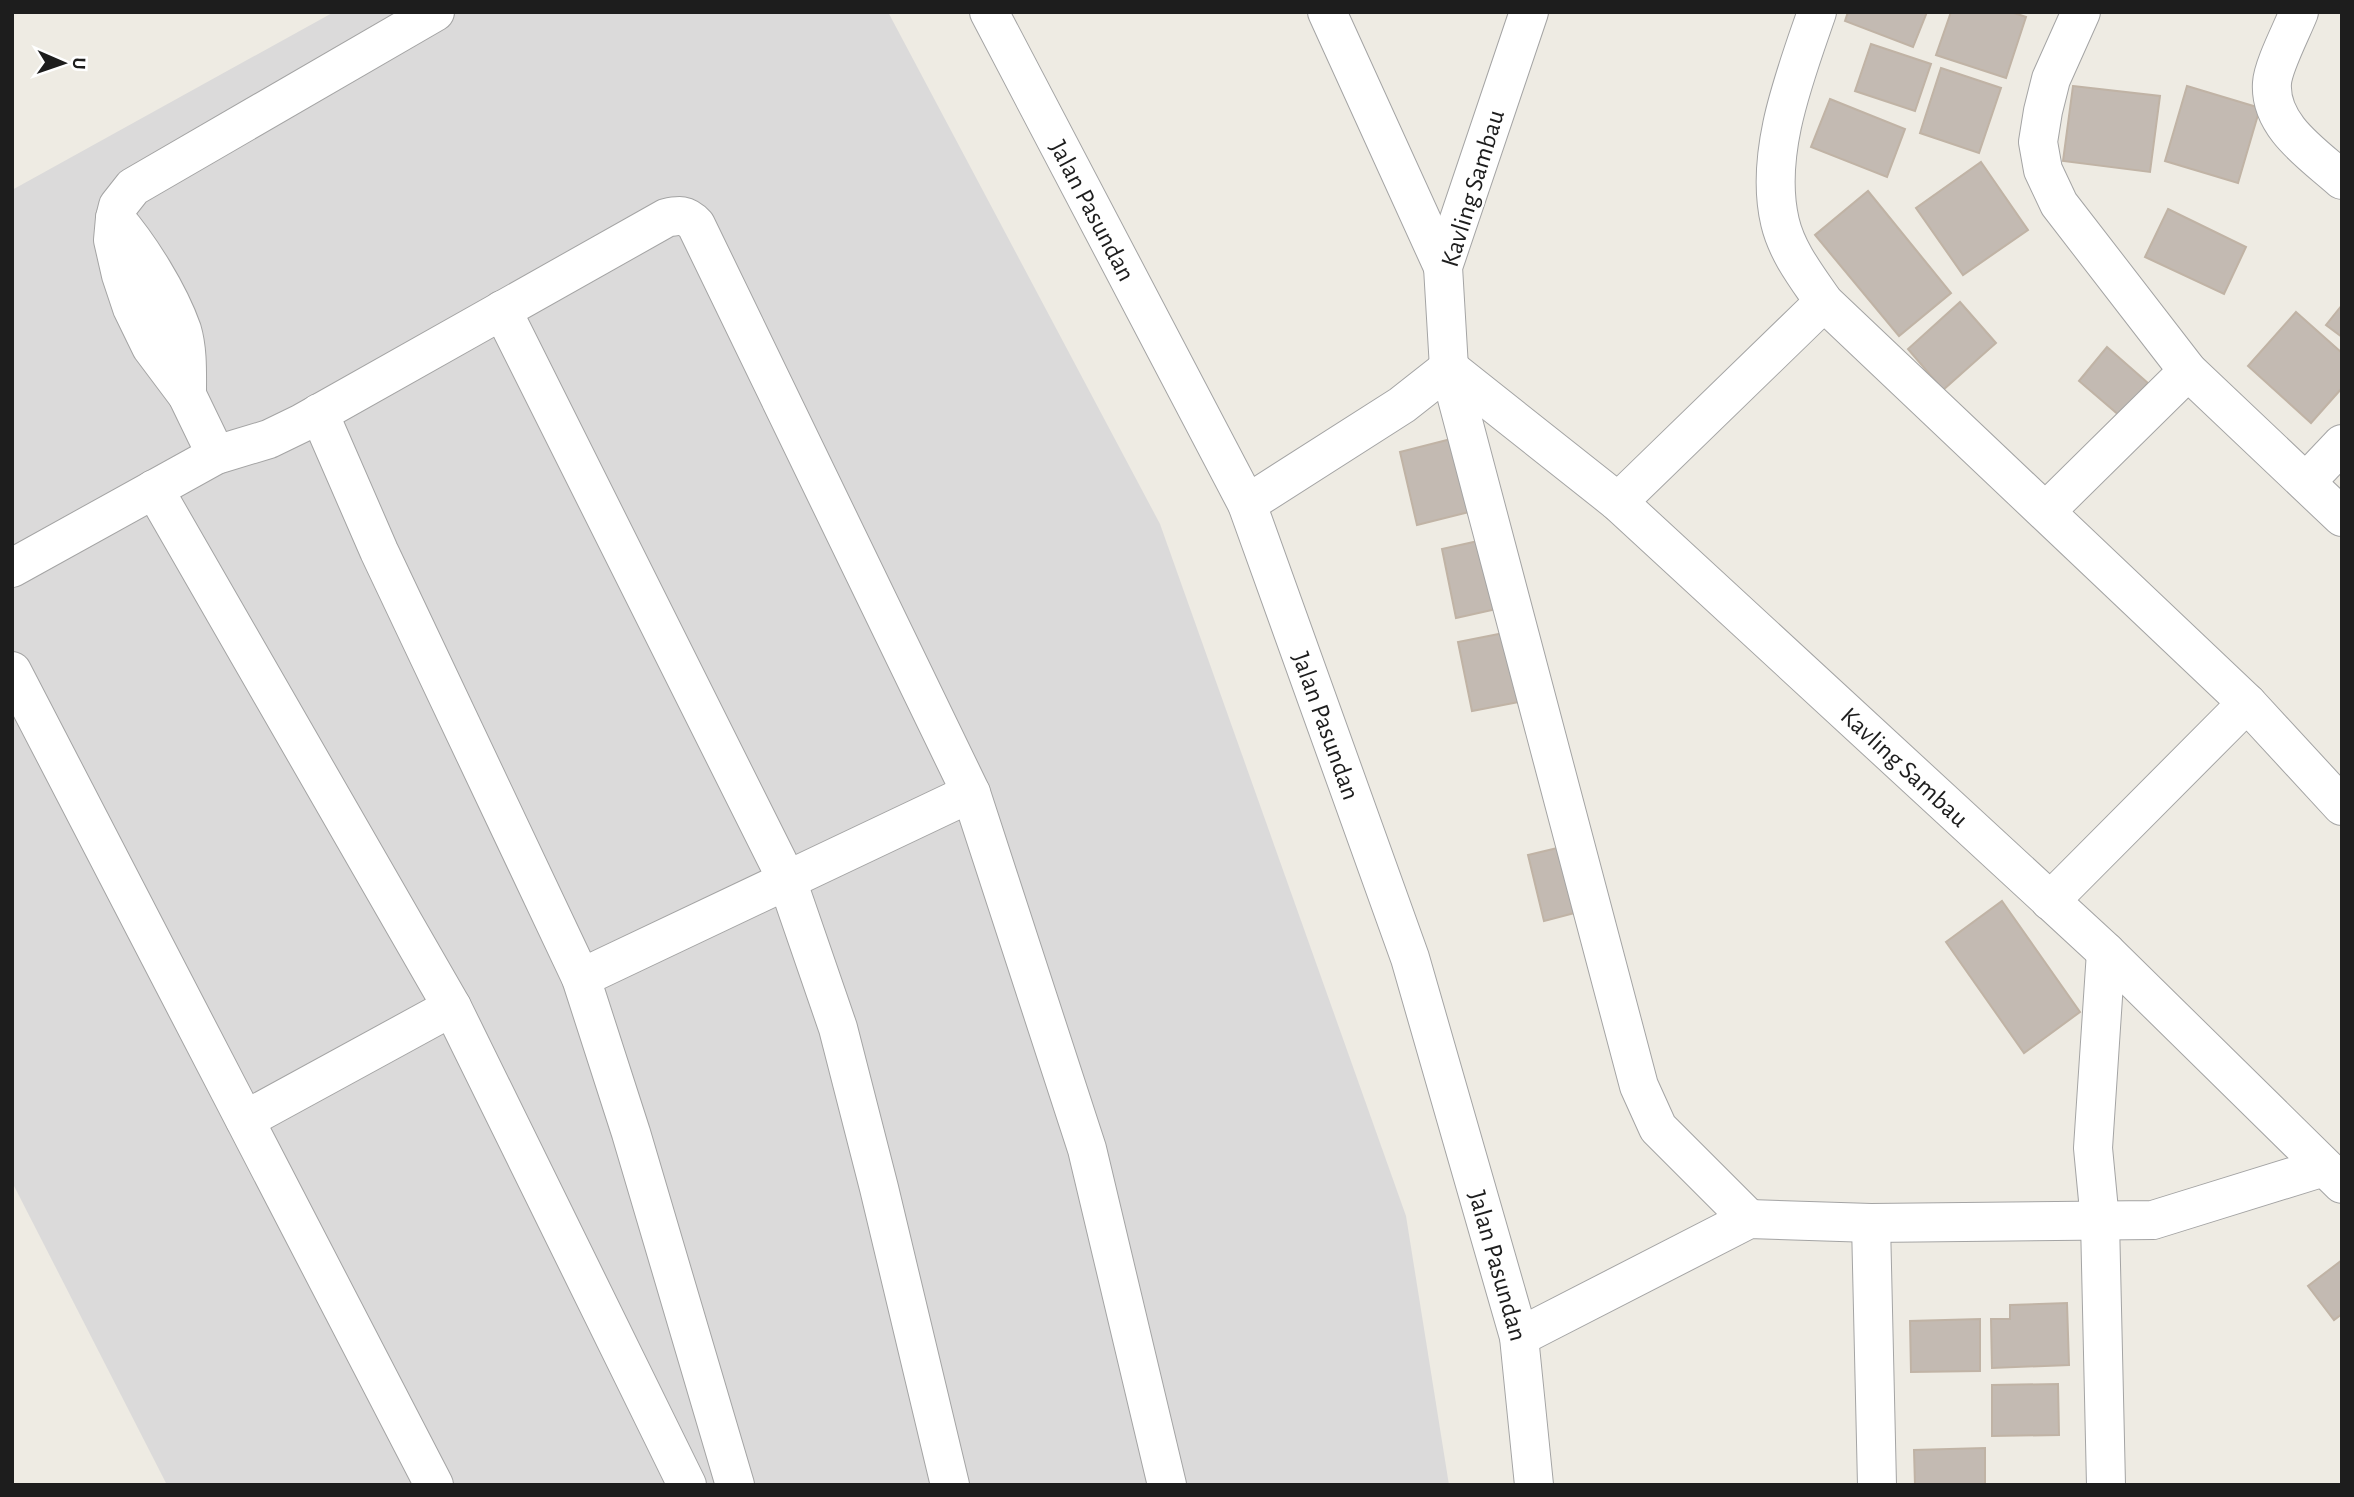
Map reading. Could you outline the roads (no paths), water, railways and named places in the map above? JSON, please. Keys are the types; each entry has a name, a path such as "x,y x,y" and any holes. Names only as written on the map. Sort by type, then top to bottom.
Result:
{"street":[{"path":"216,455 187,394 186,352 182,330 133,239 114,218 124,196 133,187 435,12"},
{"name":"Jalan Pasundan","path":"989,12 1247,505 1410,958 1519,1337 1534,1485"},
{"path":"1327,12 1443,267"},
{"name":"Kavling Sambau","path":"1529,12 1443,267 1449,368 1618,502 2106,952 2333,1175"},
{"path":"1817,12 1795,76 1780,136 1776,189 1780,223 1794,258 1824,302 2247,703 2342,806"},
{"path":"2081,12 2051,79 2038,142 2043,170 2059,204 2188,371 2342,517"},
{"path":"2299,12 2272,80 2276,112 2298,141 2342,180"},
{"path":"12,568 216,455 269,439 319,413 666,218 683,215 690,218 696,225 971,793 1087,1149 1167,1485"},
{"path":"1618,502 1824,302"},
{"path":"502,310 788,880 838,1028 950,1485"},
{"path":"1247,505 1402,405 1449,368 1640,1086 1658,1128 1749,1219"},
{"path":"2046,512 2188,371"},
{"path":"319,413 379,551 581,978 631,1133 735,1485"},
{"path":"2306,482 2342,443"},
{"path":"154,489 452,1007 687,1485"},
{"path":"12,671 434,1485"},
{"path":"2050,901 2247,703"},
{"path":"581,978 971,793"},
{"path":"2106,952 2093,1148 2100,1221 2106,1485"},
{"path":"245,1120 452,1007"},
{"path":"1519,1337 1749,1219 1871,1223 2153,1220 2333,1175"},
{"path":"1871,1223 1877,1485"}]}
